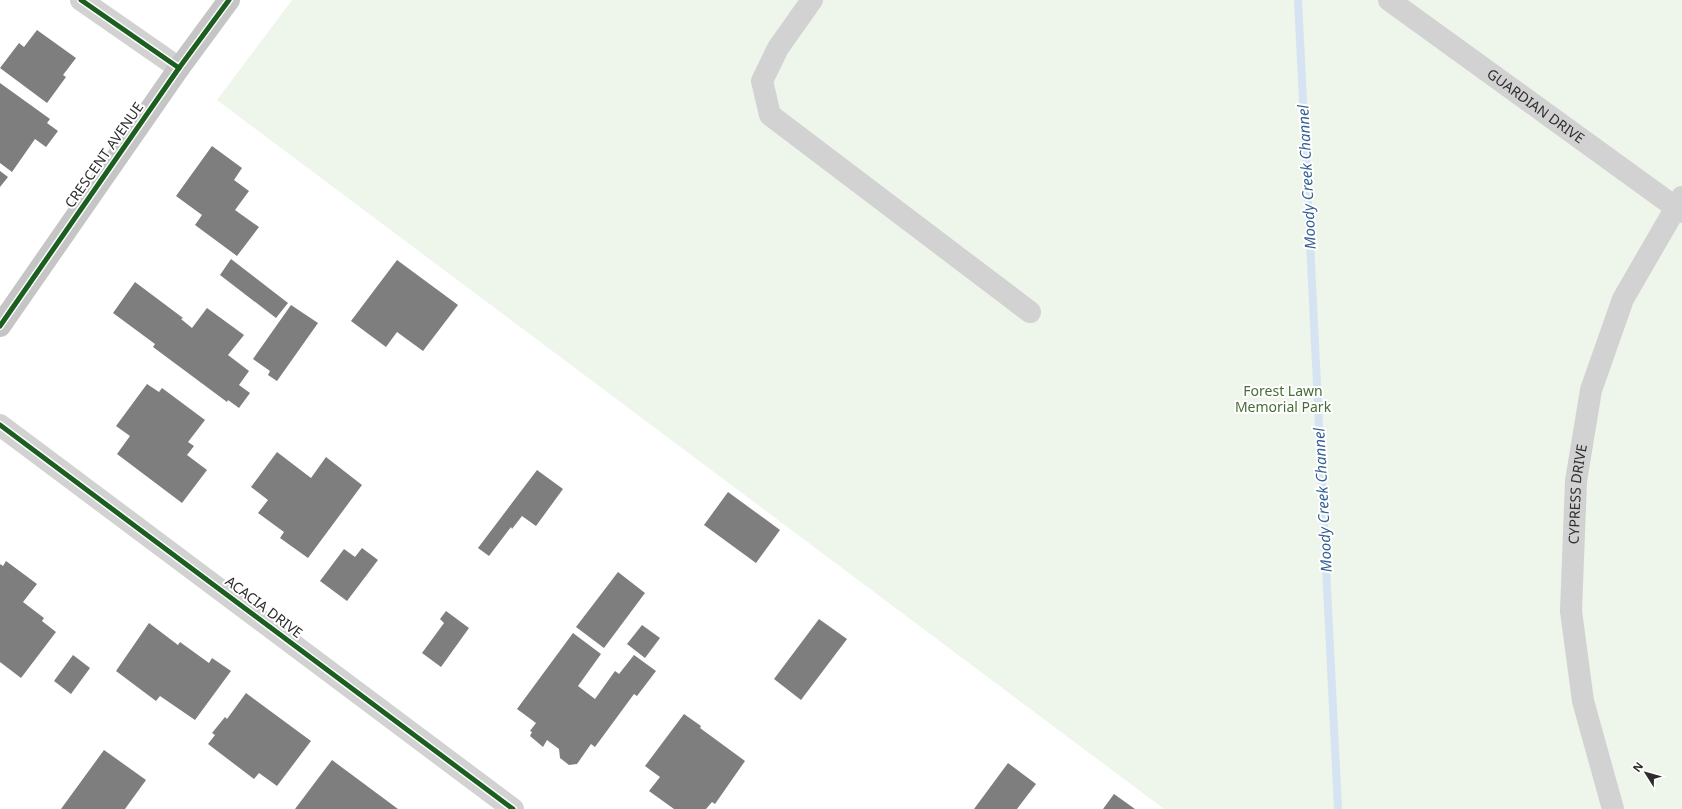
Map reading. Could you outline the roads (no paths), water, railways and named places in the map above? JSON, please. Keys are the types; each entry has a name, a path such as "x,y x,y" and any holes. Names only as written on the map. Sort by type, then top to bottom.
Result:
{"main road":[{"name":"CRESCENT AVENUE","path":"0,326 179,68 229,0"}],"street":[{"path":"81,0 179,68"},
{"path":"812,0 778,48 762,81 770,115 1030,312"},
{"name":"GUARDIAN DRIVE","path":"1389,0 1680,205"},
{"name":"CYPRESS DRIVE","path":"1614,809 1583,701 1571,611 1576,481 1591,390 1623,299 1680,205"},
{"name":"ACACIA DRIVE","path":"0,425 513,809"}],"waterway":[{"name":"Moody Creek Channel","path":"1298,0 1338,809"}],"park label":[{"name":"Forest Lawn Memorial Park","path":"1283,400"}]}
